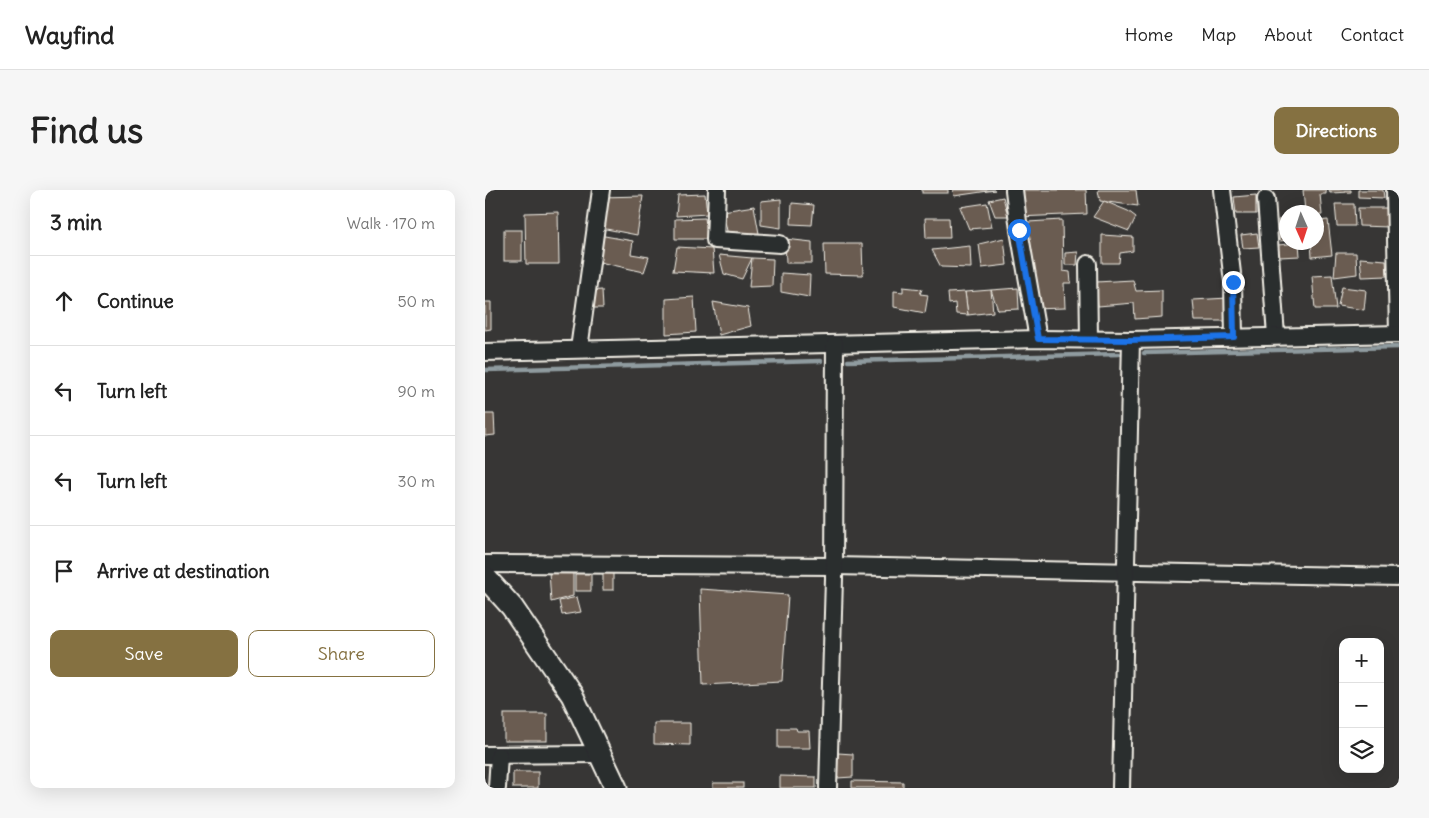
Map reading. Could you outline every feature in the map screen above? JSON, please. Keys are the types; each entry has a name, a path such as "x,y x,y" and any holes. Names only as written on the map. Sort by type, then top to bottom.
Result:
{"street":[{"path":"579,350 601,190"},
{"path":"717,190 715,240 780,244"},
{"path":"1014,190 1038,339"},
{"path":"1222,190 1233,282 1234,337"},
{"path":"485,352 1038,339 1131,340 1399,334 1395,190"},
{"path":"1266,199 1276,336"},
{"path":"1088,264 1089,339"},
{"path":"1121,788 1131,340"},
{"path":"828,788 834,566 835,344"},
{"path":"485,564 834,566 1399,577"},
{"path":"485,577 513,607 573,695 616,788"},
{"path":"497,788 492,755 601,754"}],"building":[{"path":"922,190 948,190 948,193 922,193"},
{"path":"953,190 995,190 954,196"},
{"path":"1017,190 1086,190 1087,214 1018,217"},
{"path":"1098,190 1136,190 1138,206 1100,201"},
{"path":"1303,190 1326,190 1326,194 1320,194 1321,205 1304,205"},
{"path":"1329,190 1351,190 1351,192 1330,193"},
{"path":"1358,190 1383,190 1384,198 1358,197"},
{"path":"705,194 707,214 676,216 678,195"},
{"path":"1256,195 1256,214 1236,214 1234,197"},
{"path":"643,196 637,235 601,228 600,197"},
{"path":"1003,197 1008,216 995,216 989,200"},
{"path":"781,199 781,228 761,225 761,201"},
{"path":"1104,201 1128,211 1136,217 1129,231 1093,217"},
{"path":"792,203 814,205 812,225 791,224"},
{"path":"987,203 992,227 969,229 960,207"},
{"path":"1335,204 1354,204 1355,226 1337,226"},
{"path":"754,206 760,239 728,236 723,211"},
{"path":"1358,208 1389,208 1390,227 1359,226"},
{"path":"558,212 559,264 526,264 525,213"},
{"path":"705,218 708,239 675,239 675,219"},
{"path":"925,218 949,218 950,238 926,238"},
{"path":"1062,220 1063,271 1070,272 1071,283 1064,283 1065,308 1032,309 1028,222"},
{"path":"1324,220 1328,220 1332,255 1312,257 1312,250 1324,250"},
{"path":"504,230 522,230 522,261 504,261"},
{"path":"1257,233 1259,247 1243,248 1241,235"},
{"path":"599,235 633,241 631,254 649,257 644,272 595,261"},
{"path":"1102,235 1133,237 1133,251 1120,253 1119,263 1102,263"},
{"path":"1004,238 1007,265 982,268 979,244"},
{"path":"785,239 812,242 812,263 786,263"},
{"path":"824,244 862,244 863,275 825,274"},
{"path":"1278,245 1279,250 1300,250 1300,256 1279,257"},
{"path":"970,246 971,268 941,267 932,250"},
{"path":"677,247 712,249 714,273 673,271"},
{"path":"1078,252 1077,265 1065,265 1065,253"},
{"path":"1336,253 1356,253 1357,274 1334,277"},
{"path":"719,255 752,258 742,279 724,274"},
{"path":"752,258 773,259 772,286 749,287"},
{"path":"1360,258 1386,260 1387,276 1362,277"},
{"path":"781,273 810,275 809,297 781,292"},
{"path":"1332,275 1336,309 1315,309 1312,276"},
{"path":"1133,280 1136,291 1162,290 1162,317 1135,319 1134,303 1098,306 1096,282"},
{"path":"903,287 922,289 920,294 928,295 925,313 894,307 894,291 903,292"},
{"path":"1342,287 1366,290 1364,310 1338,306"},
{"path":"1018,288 1019,309 998,310 991,290"},
{"path":"602,290 603,308 587,308 589,291"},
{"path":"991,290 993,312 968,315 965,292"},
{"path":"965,292 968,315 956,314 955,303 949,304 948,293"},
{"path":"694,297 696,332 666,334 666,299"},
{"path":"1228,298 1227,321 1195,321 1193,300"},
{"path":"485,302 491,302 491,329 485,330"},
{"path":"713,302 748,308 751,326 719,335"},
{"path":"485,414 494,414 495,435 485,436"},
{"path":"573,570 573,596 551,602 549,571"},
{"path":"575,570 591,570 591,591 575,591"},
{"path":"603,573 613,573 613,590 603,590"},
{"path":"700,589 788,595 782,681 703,685"},
{"path":"577,597 581,612 562,615 559,601"},
{"path":"504,714 547,714 547,741 504,741"},
{"path":"654,723 690,723 690,745 654,744"},
{"path":"778,728 796,728 797,731 809,731 810,748 778,748"},
{"path":"838,753 853,754 853,777 837,778"},
{"path":"513,772 538,772 538,788 513,788"},
{"path":"780,776 816,777 816,788 780,788"},
{"path":"852,781 903,782 903,788 852,788"},
{"path":"713,783 743,783 743,788 713,788"}],"waterway":[{"path":"1144,353 1399,347"},
{"path":"848,361 1119,354"},
{"path":"485,370 821,361"}],"route":[{"path":"1019,230 1038,339 1131,340 1234,337 1233,282"}]}
